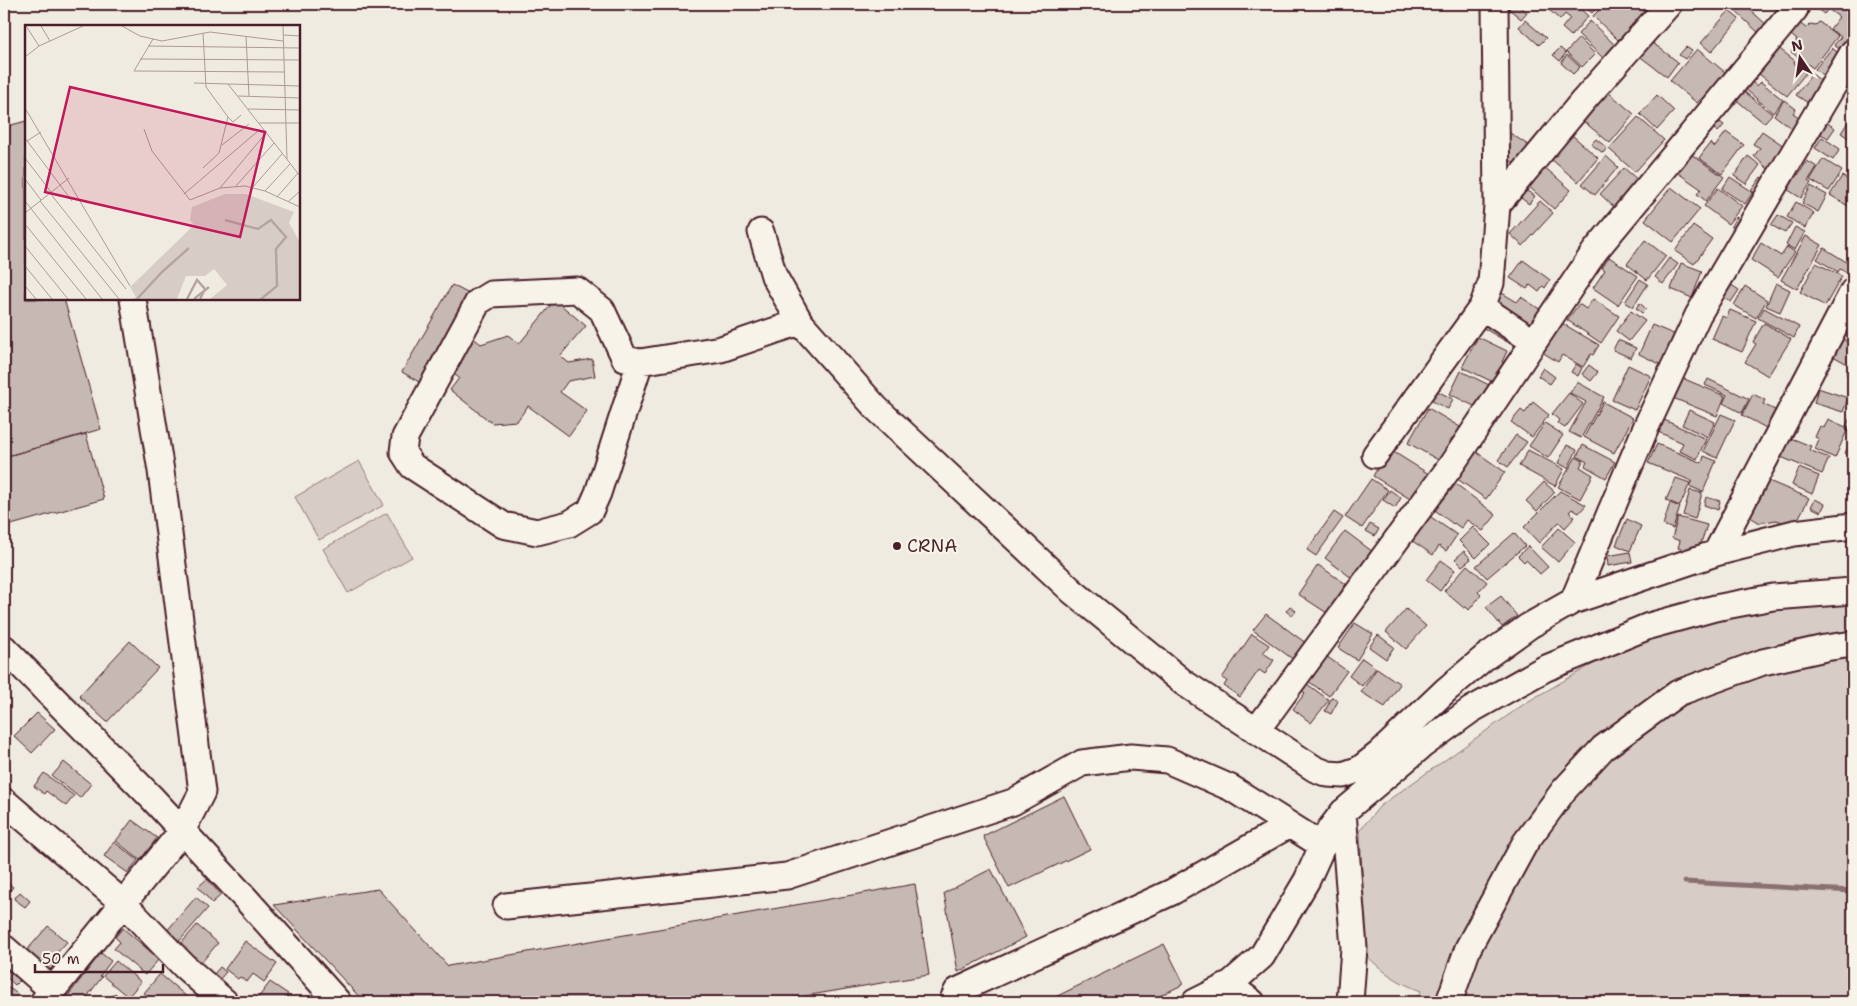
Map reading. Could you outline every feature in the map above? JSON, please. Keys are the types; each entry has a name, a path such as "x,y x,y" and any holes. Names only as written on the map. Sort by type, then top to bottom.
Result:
{"street":[{"path":"1375,455 1482,307 1491,283 1497,205 1495,4"},
{"path":"1497,205 1583,102 1669,4"},
{"path":"1256,731 1450,467 1595,251 1795,9"},
{"path":"1573,601 1647,425 1698,314 1853,52"},
{"path":"761,232 774,276 800,322 876,408 1072,591 1184,683 1315,769 1328,774 1343,775 1360,769 1379,754 1446,690 1484,658 1529,626 1573,601 1716,553 1794,533 1853,526"},
{"path":"640,362 598,493 590,511 569,524 537,532 503,525 412,466 403,452 404,437 478,302 491,294 577,290 602,310 625,358 640,362 721,349 800,322"},
{"path":"1716,553 1853,291"},
{"path":"4,948 48,996 182,831 202,792 161,471 133,300"},
{"path":"1482,307 1534,342"},
{"path":"1195,1002 1229,985 1262,956 1307,880 1330,829 1343,812 1424,744 1471,710 1544,669 1650,626 1715,608 1773,597 1853,591"},
{"path":"1448,1002 1468,948 1525,843 1564,790 1603,748 1678,693 1763,662 1824,648 1853,644"},
{"path":"4,648 86,730 182,831 338,1002"},
{"path":"506,906 787,876 1013,802 1082,763 1132,757 1167,760 1231,788 1323,846"},
{"path":"4,801 123,904 184,966 225,1002"},
{"path":"1343,812 1354,948 1350,1002"},
{"path":"952,1002 957,991 1172,892 1289,825"},
{"path":"1229,985 1252,1002"}],"shaded area":[{"path":"359,461 384,505 319,540 295,497"},
{"path":"387,513 412,557 348,593 323,549"},
{"path":"1823,599 1853,601 1853,1002 1414,1002 1421,991 1391,976 1366,955 1360,830 1380,806 1527,702 1626,645 1705,619"}],"building":[{"path":"1513,4 1517,4 1527,12 1521,19 1509,9"},
{"path":"1549,4 1575,4 1588,16 1571,36 1562,28 1570,18 1565,14 1560,20 1546,7"},
{"path":"1581,4 1600,4 1592,13"},
{"path":"1605,4 1644,4 1640,8 1648,15 1632,31 1629,29 1618,40 1593,16"},
{"path":"1736,4 1744,4 1770,28 1762,36 1732,8"},
{"path":"1811,4 1846,4 1853,10 1853,42 1845,53 1834,45 1841,37 1830,29 1839,17 1828,9 1824,14"},
{"path":"1729,11 1739,19 1711,52 1701,43"},
{"path":"1794,19 1806,28 1810,24 1816,25 1819,22 1838,36 1813,68 1791,52 1797,45 1795,43 1797,40 1785,30"},
{"path":"1525,20 1546,38 1539,45 1519,27"},
{"path":"1590,21 1616,46 1604,59 1578,34"},
{"path":"1579,38 1595,54 1582,67 1566,52"},
{"path":"1649,40 1678,62 1667,77 1638,55"},
{"path":"1776,46 1795,61 1794,63 1806,73 1787,96 1754,70"},
{"path":"1686,47 1692,51 1685,59 1679,55"},
{"path":"1560,48 1566,53 1560,61 1553,55"},
{"path":"1832,48 1843,57 1826,78 1815,69"},
{"path":"1697,49 1726,73 1707,101 1703,97 1697,103 1670,81"},
{"path":"1567,55 1580,67 1573,74 1561,63"},
{"path":"1812,74 1826,85 1811,105 1796,95"},
{"path":"1853,74 1853,97 1845,92"},
{"path":"1748,79 1757,86 1761,82 1783,100 1773,113 1742,86"},
{"path":"1741,89 1772,114 1764,123 1734,98"},
{"path":"1608,92 1634,114 1610,143 1583,121"},
{"path":"1657,95 1674,111 1657,130 1640,114"},
{"path":"1784,100 1796,109 1793,113 1800,118 1792,129 1774,115"},
{"path":"1853,114 1853,141 1841,133"},
{"path":"1638,117 1664,140 1635,172 1609,149"},
{"path":"1714,118 1724,125 1718,132 1709,125"},
{"path":"1821,119 1835,128 1828,138 1814,130"},
{"path":"25,121 25,300 64,300 101,429 4,457 4,127"},
{"path":"1762,131 1784,146 1768,169 1754,156 1760,148 1753,144"},
{"path":"1726,132 1744,145 1722,174 1699,158 1710,143 1715,147"},
{"path":"1510,133 1531,147 1518,166 1507,158 1510,154 1503,149 1505,140"},
{"path":"1572,135 1598,158 1578,182 1551,159"},
{"path":"1822,137 1840,149 1833,160 1815,148"},
{"path":"1596,139 1607,148 1603,153 1591,144"},
{"path":"1688,152 1724,177 1706,201 1697,194 1701,189 1675,171"},
{"path":"1606,156 1618,167 1595,195 1582,184"},
{"path":"1748,156 1760,165 1746,184 1734,176"},
{"path":"1823,159 1842,171 1829,191 1810,180"},
{"path":"1807,161 1817,167 1808,181 1811,183 1801,198 1785,188 1795,173 1798,175"},
{"path":"1542,165 1571,190 1554,209 1526,184"},
{"path":"1624,168 1639,181 1615,208 1600,194"},
{"path":"1842,176 1853,183 1853,209 1830,195"},
{"path":"1730,177 1753,192 1745,204 1722,189"},
{"path":"1761,177 1768,182 1758,195 1751,191"},
{"path":"1811,186 1827,195 1818,212 1802,203"},
{"path":"1671,187 1700,209 1673,242 1645,220"},
{"path":"1522,188 1535,196 1529,204 1517,195"},
{"path":"1718,188 1742,206 1728,224 1704,206"},
{"path":"1540,201 1553,213 1523,246 1510,234"},
{"path":"1796,202 1814,213 1805,228 1787,217"},
{"path":"1778,215 1792,223 1785,233 1771,225"},
{"path":"1736,217 1745,223 1739,231 1731,226"},
{"path":"1693,226 1712,239 1694,264 1675,251"},
{"path":"1795,227 1805,232 1795,250 1786,245"},
{"path":"1806,236 1822,245 1797,289 1781,280"},
{"path":"1645,240 1666,256 1647,280 1627,264"},
{"path":"1761,243 1781,256 1787,247 1795,252 1778,277 1751,260"},
{"path":"1824,248 1853,266 1850,275 1840,269 1838,272 1817,259"},
{"path":"1609,257 1638,276 1618,305 1593,288 1605,270 1602,268"},
{"path":"1669,258 1678,264 1663,284 1655,277"},
{"path":"1523,260 1550,280 1545,288 1543,286 1539,292 1530,285 1527,289 1510,278"},
{"path":"1681,263 1702,271 1692,298 1671,289"},
{"path":"1816,263 1842,276 1825,306 1800,292"},
{"path":"1640,279 1648,284 1633,307 1625,302"},
{"path":"1725,281 1739,290 1731,302 1717,293"},
{"path":"1776,283 1790,290 1780,312 1766,306"},
{"path":"452,285 469,294 419,382 402,372"},
{"path":"1745,286 1767,300 1756,318 1734,305"},
{"path":"1502,293 1517,302 1521,297 1541,310 1530,327 1494,304"},
{"path":"1593,299 1619,316 1601,343 1567,320 1579,304 1586,309"},
{"path":"555,300 586,326 560,356 569,363 592,359 595,376 568,381 560,392 587,411 569,436 528,406 517,421 492,423 450,390 459,378 446,368 472,337 481,344 508,335 519,344"},
{"path":"1640,303 1646,309 1642,313 1636,308"},
{"path":"1764,308 1799,327 1794,338 1758,318"},
{"path":"1730,310 1756,321 1742,352 1712,339 1722,316 1726,318"},
{"path":"1631,311 1645,321 1629,341 1616,331"},
{"path":"1483,316 1514,334 1509,343 1478,325"},
{"path":"1560,322 1599,345 1583,367 1562,355 1558,362 1542,352"},
{"path":"1764,323 1791,339 1768,376 1745,362 1756,344 1753,342"},
{"path":"1652,325 1678,336 1664,366 1639,354"},
{"path":"1478,337 1507,351 1502,362 1505,363 1495,383 1462,367"},
{"path":"1843,339 1851,344 1853,340 1853,379 1846,374 1851,366 1833,356"},
{"path":"1618,340 1636,348 1631,358 1613,350"},
{"path":"1576,364 1582,368 1578,376 1571,372"},
{"path":"1589,365 1598,372 1591,381 1582,374"},
{"path":"1628,365 1651,376 1635,410 1612,400"},
{"path":"1543,368 1555,377 1550,384 1538,376"},
{"path":"1461,371 1491,386 1480,409 1450,394"},
{"path":"1682,378 1725,396 1717,416 1673,398"},
{"path":"1708,379 1749,399 1742,413 1723,403 1727,395 1705,385"},
{"path":"1577,382 1604,397 1581,438 1569,432 1586,402 1570,393"},
{"path":"1818,388 1848,398 1843,412 1814,403"},
{"path":"1435,390 1453,399 1448,409 1430,400"},
{"path":"1569,393 1583,404 1565,428 1557,423 1559,420 1552,414"},
{"path":"1753,394 1765,400 1763,404 1779,412 1770,430 1742,415"},
{"path":"1533,402 1549,415 1532,437 1511,422 1521,410 1525,413"},
{"path":"1603,402 1633,418 1614,453 1584,437"},
{"path":"1428,408 1460,427 1440,461 1408,443"},
{"path":"1689,410 1715,422 1708,437 1682,425"},
{"path":"1853,412 1853,434 1847,431 1849,427 1846,426"},
{"path":"1721,414 1735,420 1717,458 1703,451"},
{"path":"1662,419 1706,439 1697,459 1679,451 1683,443 1656,431"},
{"path":"1828,419 1848,428 1835,458 1815,449 1819,439 1815,437 1820,426 1824,428"},
{"path":"1545,423 1563,435 1548,458 1529,446"},
{"path":"86,434 104,499 4,527 4,457"},
{"path":"1516,435 1527,442 1508,467 1498,460"},
{"path":"1783,435 1811,446 1809,450 1829,458 1822,474 1776,455"},
{"path":"1853,437 1853,457 1845,453"},
{"path":"1657,444 1702,463 1704,456 1716,461 1703,492 1689,486 1692,481 1648,463"},
{"path":"1567,445 1577,450 1568,468 1558,463"},
{"path":"1583,445 1615,462 1606,478 1585,466 1587,462 1577,456"},
{"path":"1389,449 1432,476 1415,502 1373,476"},
{"path":"1472,449 1505,472 1486,499 1453,476"},
{"path":"1528,450 1564,469 1555,486 1519,466"},
{"path":"1576,457 1583,461 1580,467 1593,475 1580,499 1558,487"},
{"path":"1799,468 1819,476 1812,494 1792,485"},
{"path":"1676,478 1690,483 1680,506 1666,500"},
{"path":"1371,479 1388,490 1362,528 1345,517"},
{"path":"1764,479 1809,498 1797,521 1783,522 1776,520 1760,523 1747,515"},
{"path":"1544,482 1555,492 1537,511 1526,501"},
{"path":"1456,484 1496,515 1483,531 1467,520 1461,528 1435,510"},
{"path":"1390,490 1401,498 1395,508 1383,500"},
{"path":"1690,490 1702,493 1695,519 1683,515"},
{"path":"1560,491 1586,505 1579,513 1572,509 1569,512 1575,517 1565,528 1559,522 1539,543 1524,527"},
{"path":"1706,497 1720,501 1718,510 1704,505"},
{"path":"1815,499 1825,504 1821,512 1811,507"},
{"path":"1670,503 1680,507 1673,529 1663,525"},
{"path":"1334,512 1343,518 1316,556 1307,550"},
{"path":"1425,513 1457,535 1446,551 1439,546 1433,555 1408,538"},
{"path":"1678,517 1707,525 1700,546 1695,545 1692,553 1678,548 1680,541 1672,538"},
{"path":"1627,519 1641,526 1630,551 1616,545"},
{"path":"1370,524 1379,529 1375,536 1366,531"},
{"path":"1473,527 1490,544 1476,558 1459,541"},
{"path":"1559,528 1575,542 1558,562 1541,547"},
{"path":"1345,531 1377,555 1357,582 1325,558"},
{"path":"1514,533 1525,546 1487,578 1476,566"},
{"path":"1528,546 1548,567 1540,574 1526,560 1524,562 1518,556"},
{"path":"1464,551 1471,559 1462,566 1455,559"},
{"path":"1630,552 1632,562 1608,566 1607,556"},
{"path":"1441,560 1455,570 1440,591 1426,580"},
{"path":"1318,565 1346,584 1327,613 1298,594"},
{"path":"1467,565 1487,582 1478,592 1481,595 1469,610 1444,591"},
{"path":"1501,596 1517,616 1502,627 1486,607"},
{"path":"1290,606 1296,611 1292,616 1286,611"},
{"path":"1406,609 1426,626 1406,649 1386,632"},
{"path":"1266,614 1310,646 1298,663 1253,630"},
{"path":"1355,623 1373,634 1357,660 1338,648"},
{"path":"1252,634 1269,645 1263,653 1274,660 1265,674 1259,670 1240,697 1224,686 1227,681 1222,678"},
{"path":"1378,635 1394,647 1386,659 1369,647"},
{"path":"130,641 158,668 107,722 79,696"},
{"path":"1326,656 1347,671 1329,696 1308,681"},
{"path":"1362,658 1376,668 1362,686 1349,676"},
{"path":"1377,668 1400,684 1385,707 1361,692"},
{"path":"1307,684 1329,700 1311,723 1293,709 1305,693 1302,691"},
{"path":"1332,697 1338,701 1331,714 1325,711"},
{"path":"37,713 55,729 32,753 14,736"},
{"path":"64,762 91,784 80,798 52,776"},
{"path":"44,773 74,796 66,806 46,791 44,794 34,786"},
{"path":"1064,796 1090,849 1009,888 983,836"},
{"path":"132,820 157,838 140,860 116,841"},
{"path":"114,842 138,860 128,873 104,856"},
{"path":"991,869 1026,937 958,972 944,893"},
{"path":"4,879 13,887 4,898"},
{"path":"207,879 221,895 212,903 198,887"},
{"path":"915,884 929,975 769,1002 364,1002 274,905 378,889 448,966"},
{"path":"20,892 30,901 25,907 14,899"},
{"path":"196,897 208,908 177,944 165,933"},
{"path":"197,925 218,943 200,964 179,946"},
{"path":"48,926 67,942 54,956 58,960 48,972 21,957"},
{"path":"123,928 159,959 145,975 114,949 120,942 115,937"},
{"path":"245,941 277,964 264,982 253,974 247,982 240,977 238,979 225,969"},
{"path":"1164,944 1184,984 1147,1002 1045,1002"},
{"path":"101,953 111,961 100,976 102,977 83,1002 63,1002"},
{"path":"116,961 141,982 128,997 103,976"},
{"path":"220,967 226,972 218,981 212,976"},
{"path":"10,969 21,979 15,985 5,976"},
{"path":"160,974 193,1002 154,1002 144,993"},
{"path":"270,982 288,994 282,1002 255,1002"},
{"path":"4,984 28,1002 4,1002"},
{"path":"115,993 125,1002 105,1002"}],"waterway":[{"path":"1685,882 1853,891"}],"place":[{"name":"CRNA","path":"897,546"}]}
